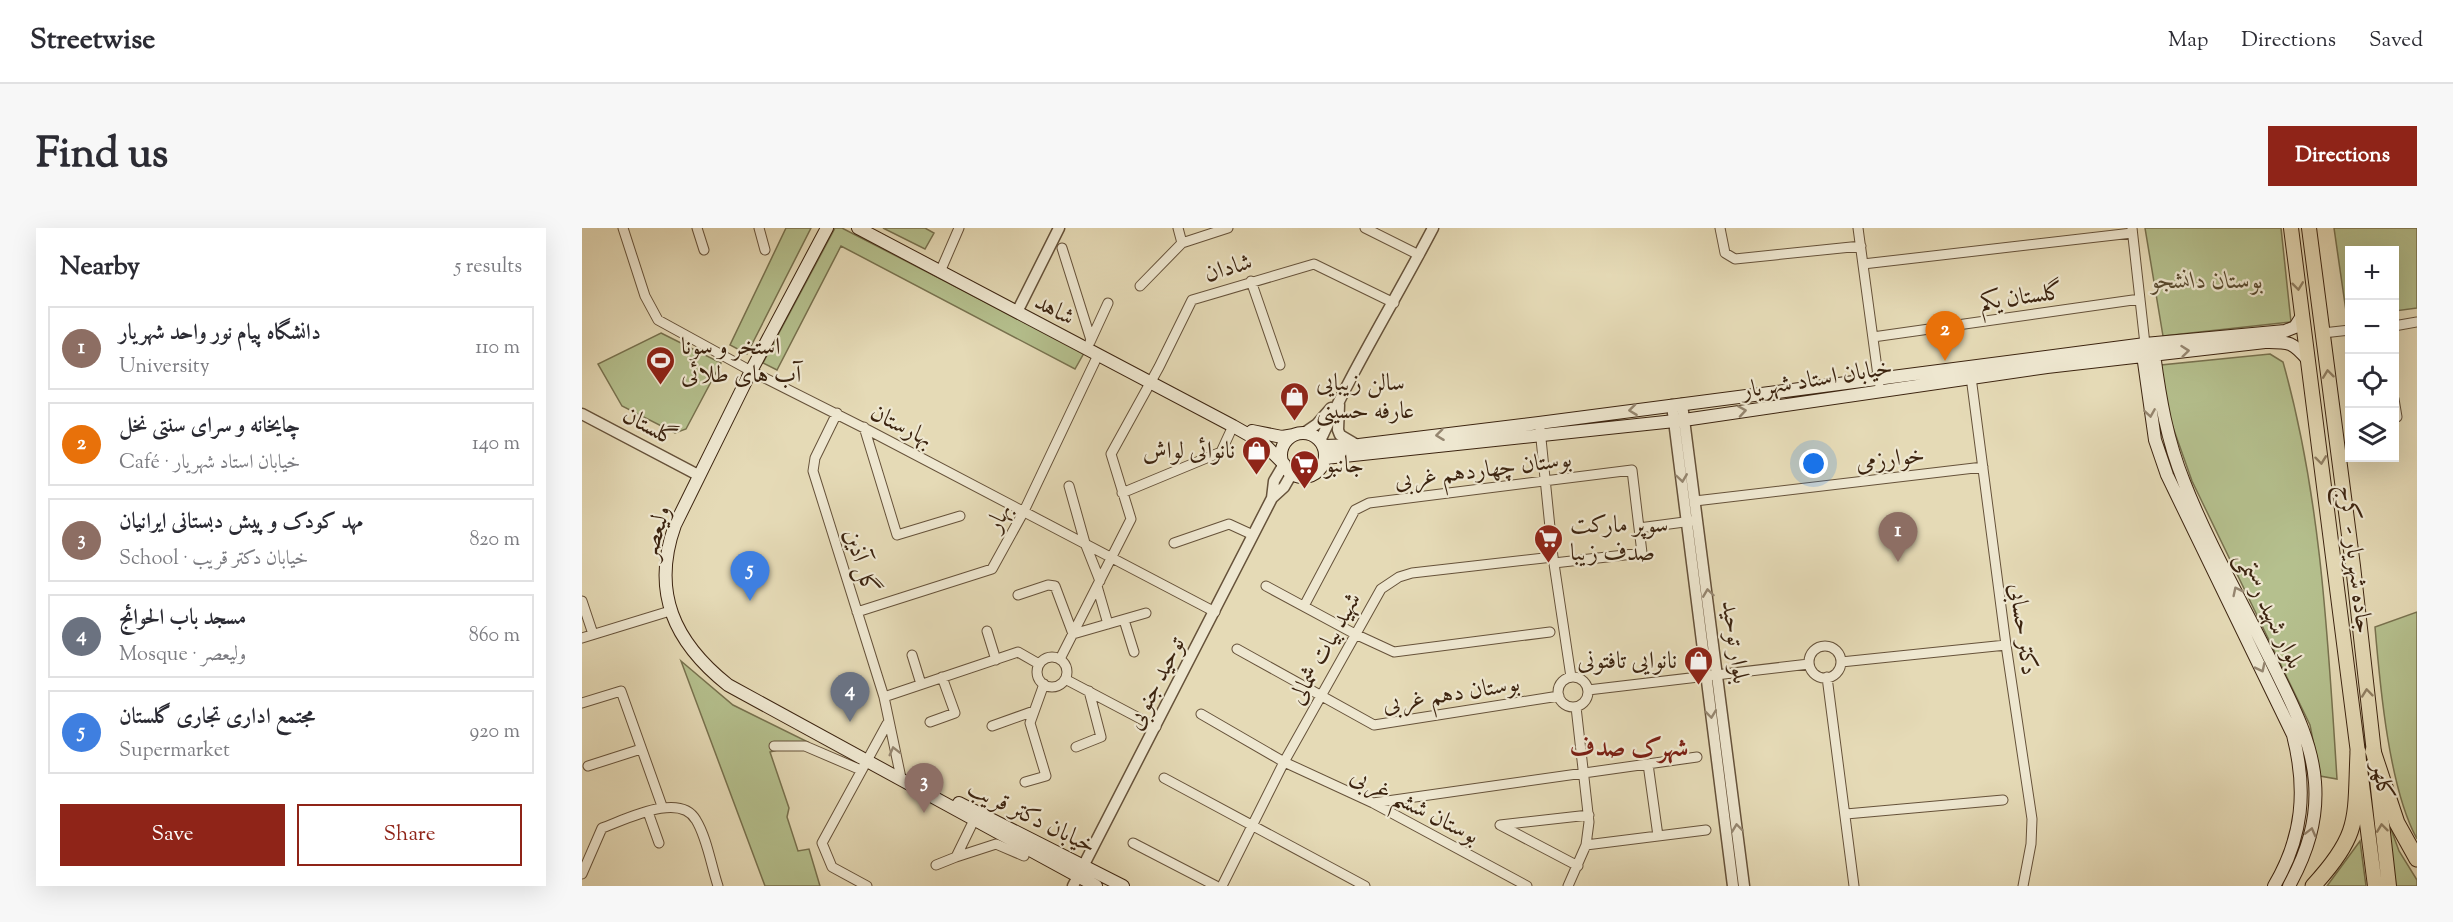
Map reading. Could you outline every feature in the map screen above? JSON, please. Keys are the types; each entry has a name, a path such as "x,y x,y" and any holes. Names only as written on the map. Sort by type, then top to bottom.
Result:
{"highway":[{"path":"2366,752 2397,823 2417,859"},
{"path":"2313,886 2349,841 2366,752"}],"main road":[{"name":"ولیعصر","path":"826,228 698,475 668,546 666,592 670,611 695,655 728,685 864,765 913,784"},
{"name":"شاهد","path":"858,228 1017,312 1092,348 1150,383 1233,426"},
{"name":"جاده شهریار - کرج","path":"2291,228 2308,360 2366,752"},
{"path":"2309,228 2323,333 2366,752"},
{"name":"خیابان استاد شهریار","path":"1323,448 1677,405 1971,377 2285,331 2295,327 2302,316"},
{"name":"خیابان استاد شهریار","path":"1323,448 1521,439 1679,420 1880,385 2147,351 2286,342 2295,345 2308,360"},
{"name":"بلوار شهید رستمی","path":"2147,351 2155,440 2167,475 2289,726 2300,761 2302,798 2300,821 2294,845 2274,886"},
{"name":"بلوار شهید رستمی","path":"2147,351 2163,419 2184,484 2284,688 2307,742 2315,782 2313,826 2300,866 2289,886"},
{"path":"1556,420 1549,425 1550,430 1557,433"},
{"path":"1521,439 1532,430 1524,424"},
{"path":"1233,426 1275,436 1300,434 1323,448 1323,465 1312,474 1305,476 1288,468 1263,442 1233,426"},
{"path":"1288,468 1282,450 1285,443 1300,434"},
{"name":"کلهر","path":"2366,752 2375,886"},
{"name":"کلهر","path":"2366,752 2390,886"},
{"name":"خیابان دکتر قریب","path":"913,784 936,792 1123,886"},
{"name":"خیابان دکتر قریب","path":"913,784 1076,881 1096,886"}],"street":[{"name":"بهارستان","path":"623,228 645,296 656,317 751,371 837,413 1215,612"},
{"path":"697,228 704,250"},
{"path":"759,228 765,250"},
{"path":"940,272 959,228"},
{"path":"1017,312 1059,228"},
{"path":"1178,228 1182,243"},
{"path":"1140,286 1182,243 1228,228"},
{"path":"1365,228 1419,255"},
{"path":"1300,434 1317,424 1340,396 1394,303 1433,228"},
{"path":"1720,228 1723,248 1729,257 1742,259 1860,246"},
{"path":"1858,228 1880,385"},
{"path":"1863,264 2132,230 2147,351"},
{"path":"1062,248 1092,348"},
{"name":"شادان","path":"1060,659 1131,519 1111,454 1192,300 1314,264 1394,303"},
{"path":"1251,281 1280,365"},
{"name":"گلستان یکم","path":"1873,337 2139,299"},
{"name":"بهار","path":"857,612 992,569 1024,511 1092,348 1108,303"},
{"path":"2399,325 2417,322"},
{"path":"2323,333 2345,330"},
{"name":"دکتر حسابی","path":"1971,377 2006,645 2032,819 2031,844 2023,886"},
{"path":"1340,396 1338,430 1340,435 1359,445"},
{"path":"1323,448 1340,396"},
{"name":"بلوار توحید","path":"1677,405 1692,521 1706,675 1733,886"},
{"name":"گل آذین","path":"837,413 813,466 884,697 887,724 901,778"},
{"name":"گلستان","path":"582,414 698,475"},
{"name":"بلوار توحید","path":"1679,420 1695,501 1692,521 1719,673 1744,886"},
{"path":"1539,423 1554,560 1571,677"},
{"path":"1122,493 1221,452 1233,426"},
{"path":"864,428 897,535 960,516"},
{"name":"خوارزمی","path":"1695,501 1983,467"},
{"name":"توحید جنوبی","path":"1076,881 1272,498 1274,481 1288,468"},
{"name":"بوستان چهاردهم غربی","path":"1304,606 1355,510 1362,505 1632,470 1642,552"},
{"path":"1070,486 1108,624"},
{"path":"1640,528 1692,521"},
{"path":"1174,543 1229,524 1253,536"},
{"name":"شهید بیات شمالی","path":"1222,886 1284,762 1377,593 1405,574 1642,552"},
{"path":"1018,595 1048,585 1055,586 1073,634 1146,613"},
{"path":"1266,586 1354,634 1398,652 1550,632"},
{"path":"582,601 593,634"},
{"path":"582,638 670,611"},
{"path":"1124,620 1134,652"},
{"path":"987,631 996,660"},
{"path":"1841,662 2006,645"},
{"path":"1824,646 1834,649 1841,662 1838,670 1827,677 1814,673 1809,664 1811,654 1824,646"},
{"name":"بوستان دهم غربی","path":"1237,648 1378,726 1559,696"},
{"path":"884,697 1018,652 1039,664"},
{"path":"912,655 921,684"},
{"path":"1049,657 1060,659 1067,669 1065,679 1059,686 1044,684 1038,676 1039,664 1049,657"},
{"path":"1588,690 1809,664"},
{"path":"930,722 955,713 942,677"},
{"path":"1571,677 1580,679 1588,690 1584,703 1576,707 1563,704 1559,696 1559,686 1571,677"},
{"path":"1827,677 1854,886"},
{"path":"1065,679 1156,727"},
{"path":"1024,782 1046,776 1030,723 1044,684"},
{"path":"582,703 621,690 662,806"},
{"path":"1076,747 1101,737 1089,691"},
{"path":"1568,886 1586,845 1589,815 1576,707"},
{"path":"992,726 1034,711"},
{"name":"بوستان ششم غربی","path":"1201,714 1284,762 1373,803 1527,886"},
{"path":"867,886 832,867 822,843 887,724"},
{"path":"774,746 805,746 864,765"},
{"path":"588,766 641,749"},
{"path":"1373,803 1697,757"},
{"path":"1648,764 1658,836"},
{"path":"1164,778 1365,886"},
{"path":"1846,814 2003,800"},
{"path":"582,874 602,828 662,806 681,807 696,819 718,886"},
{"path":"648,812 659,843"},
{"path":"1578,866 1500,825 1589,815"},
{"path":"956,857 974,820"},
{"path":"1586,845 1706,830"},
{"path":"1133,843 1216,886"},
{"path":"936,865 996,844 1024,856"}],"green space":[{"path":"786,228 811,228 747,354 730,345"},
{"path":"835,228 842,228 1084,353 1075,369 841,246 777,370 763,363"},
{"path":"883,228 925,228 934,233 925,249"},
{"name":"بوستان دانشجو","path":"2145,228 2281,228 2291,322 2163,336"},
{"path":"2334,228 2417,228 2417,308 2399,310 2399,246 2345,246 2345,304"},
{"name":"استخر و سونا آب های طلائی","path":"661,333 721,363 686,429 675,433 622,406 598,364"},
{"path":"2270,354 2283,362 2306,465 2321,569 2337,779 2320,776 2310,725 2192,481 2169,416 2161,365"},
{"path":"2417,612 2417,839 2399,793 2387,736 2375,627"},
{"path":"681,661 733,705 808,742 770,752 789,808 787,817 798,851 809,849 820,886 765,886"},
{"path":"2387,818 2399,851 2417,880 2417,886 2395,886"},
{"path":"2360,841 2366,886 2327,886"}],"place":[{"name":"چایخانه و سرای سنتی نخل","path":"1945,361"},
{"name":"استخر و سونا آب های طلائی","path":"660,386"},
{"name":"سالن زیبایی عارفه حسینی","path":"1295,422"},
{"name":"نانوائی لواش","path":"1256,476"},
{"name":"جانبو","path":"1304,490"},
{"name":"دانشگاه پیام نور واحد شهریار","path":"1898,562"},
{"name":"سوپر مارکت صدف زیبا","path":"1549,564"},
{"name":"مجتمع اداری تجاری گلستان","path":"750,601"},
{"name":"نانوایی تافتونی","path":"1698,686"},
{"name":"مسجد باب الحوائج","path":"850,722"},
{"name":"مهد کودک و پیش دبستانی ایرانیان","path":"924,813"}],"district":[{"name":"شهرک صدف","path":"1629,747"}]}
